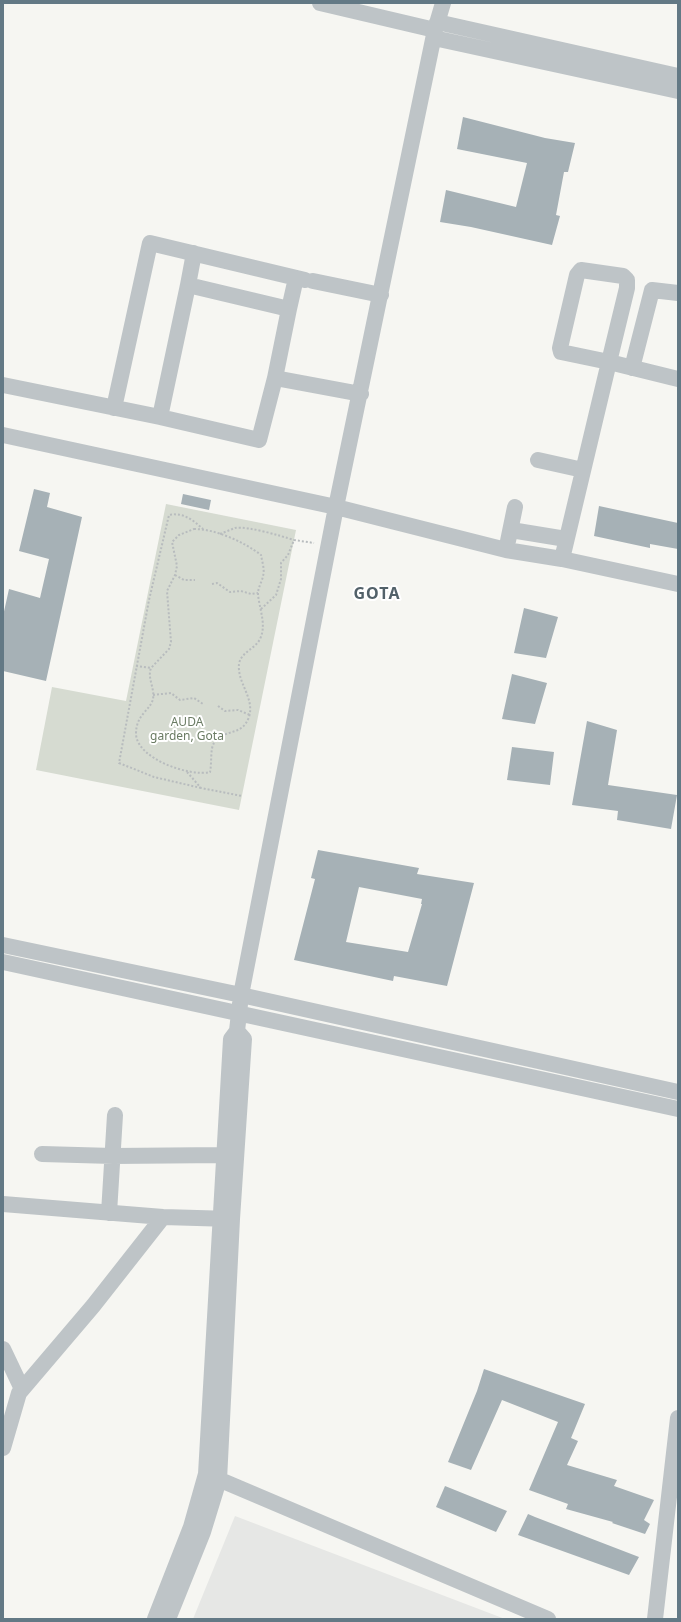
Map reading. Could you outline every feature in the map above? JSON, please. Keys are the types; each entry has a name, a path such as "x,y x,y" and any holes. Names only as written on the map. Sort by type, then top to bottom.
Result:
{"street":[{"path":"320,3 435,30 678,91"},
{"path":"226,1219 224,1156 231,1039 238,1031 241,995 336,507 435,30 443,3"},
{"path":"435,30 678,76"},
{"path":"114,408 150,243 305,280 381,294"},
{"path":"160,418 194,253"},
{"path":"562,559 566,539 583,470 609,362 627,288 627,280 623,276 581,270 577,275 560,348 561,352 609,362 678,379"},
{"path":"3,385 259,440 275,378 289,309 305,280"},
{"path":"188,285 289,309"},
{"path":"632,368 652,290 678,293"},
{"path":"275,378 360,394"},
{"path":"3,435 336,507 506,550 562,559 678,584"},
{"path":"538,460 583,470"},
{"path":"506,550 515,507"},
{"path":"511,530 566,539"},
{"path":"3,945 241,995 678,1092"},
{"path":"3,962 678,1108"},
{"path":"168,1619 202,1532 213,1477 226,1219 244,1039 238,1031"},
{"path":"109,1213 115,1115"},
{"path":"42,1154 113,1156 224,1156"},
{"path":"3,1204 163,1217 226,1219"},
{"path":"3,1448 19,1393 93,1306 163,1217"},
{"path":"3,1349 22,1389"},
{"path":"655,1619 678,1418"},
{"path":"154,1619 190,1527 213,1477"},
{"path":"213,1477 548,1619"}],"path":[{"path":"204,529 187,531 174,539 172,542 177,566 175,575 167,591 167,605 171,630 169,649 151,668 150,678 153,695 151,704 141,714 136,735 138,742 158,760 186,772 201,774 210,772 213,762 211,750 214,742 222,736 237,731 245,725 250,715 250,699 244,690 240,677 239,665 241,658 260,639 263,620 258,593 259,584 264,576 262,555 248,545 204,529 191,518 176,513 169,515 149,600 119,763 154,777 242,796"},
{"path":"220,534 236,528 249,528 294,540 329,546"},
{"path":"261,609 276,595 281,579 281,563 288,555 294,540"},
{"path":"175,575 184,580 195,580"},
{"path":"212,584 217,583 230,592 241,591 251,594 258,593"},
{"path":"136,666 151,668"},
{"path":"153,695 171,693 180,700 194,698 203,704"},
{"path":"218,706 225,711 238,710 250,715"},
{"path":"186,772 201,788"}],"shaded area":[{"path":"235,1516 505,1619 193,1619"}],"green space":[{"name":"AUDA garden, Gota","path":"166,504 296,530 239,810 36,770 52,687 126,701"}],"building":[{"path":"463,117 545,138 575,143 568,172 564,172 556,215 560,216 552,245 471,227 440,222 446,190 516,207 527,163 457,149"},
{"path":"34,489 50,493 47,507 82,517 46,681 3,671 3,616 9,589 40,598 49,559 19,551"},
{"path":"183,494 211,500 209,510 181,504"},
{"path":"599,506 678,523 678,549 650,544 650,548 594,536"},
{"path":"524,608 558,617 546,658 514,653"},
{"path":"512,674 547,683 535,724 502,719"},
{"path":"587,721 617,730 608,785 677,795 671,829 617,820 618,811 572,805"},
{"path":"512,747 554,752 550,785 507,780"},
{"path":"318,850 419,868 417,874 474,883 447,986 394,976 393,981 294,960 315,879 311,878","holes":["359,887 422,899 422,904 408,952 346,942"]},
{"path":"484,1369 585,1404 571,1438 578,1441 567,1465 617,1480 614,1486 654,1500 644,1520 650,1524 645,1534 612,1523 613,1522 566,1509 568,1504 529,1490 558,1422 502,1400 471,1470 448,1462 477,1391"},
{"path":"445,1486 507,1511 496,1532 436,1507"},
{"path":"528,1514 639,1557 629,1575 518,1535"}],"district":[{"name":"GOTA","path":"377,594"}]}
